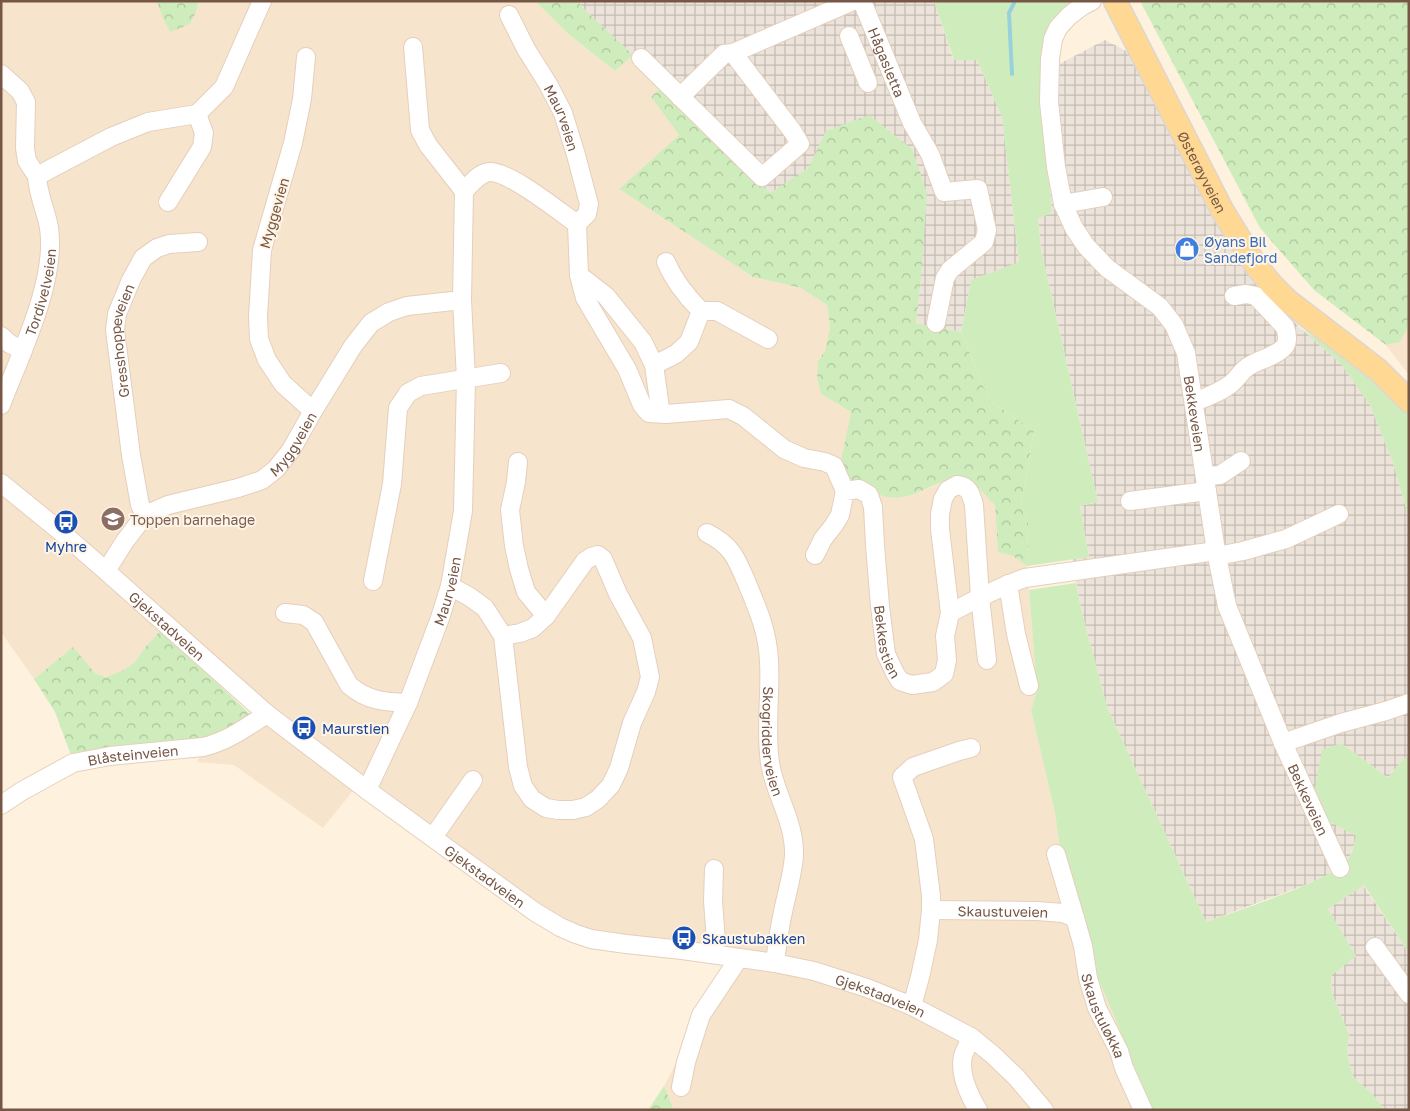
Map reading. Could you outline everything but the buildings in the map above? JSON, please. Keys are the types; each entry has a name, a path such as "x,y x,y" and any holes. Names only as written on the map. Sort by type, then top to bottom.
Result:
{"main road":[{"name":"Østerøyveien","path":"1115,1 1222,210 1257,267 1288,300 1378,370 1409,401"}],"street":[{"path":"37,176 110,137 148,122 197,114 224,87 262,1"},
{"path":"680,97 724,54 733,53 853,1"},
{"name":"Hågasletta","path":"862,1 912,123 930,154 944,192 978,189 987,230 984,242 950,270 946,278 936,323"},
{"name":"Bekkeveien","path":"1092,1 1069,16 1058,28 1053,39 1050,59 1049,102 1056,167 1063,204 1074,228 1086,246 1108,268 1160,307 1174,325 1186,353 1217,554 1227,606 1283,743 1340,868"},
{"name":"Maurveien","path":"509,15 526,49 548,84 563,113 589,204 587,214 577,224"},
{"path":"868,83 852,43 877,40"},
{"path":"413,47 420,130 428,145 464,191 478,177 489,172 500,173 515,181 577,224 579,275 585,298 627,369 642,405 649,413 666,414 729,409 743,416 784,448 804,458 834,466 845,490 840,515 815,555"},
{"path":"641,58 762,177 800,144 733,53"},
{"name":"Myggevien","path":"306,57 302,99 294,143 262,250 258,317 259,339 266,360 283,384 313,411"},
{"name":"Tordivelveien","path":"1,74 20,91 26,102 25,148 27,161 37,176 37,189 49,228 49,258 44,291 1,405"},
{"path":"168,202 202,147 204,133 197,114"},
{"name":"Maurveien","path":"366,790 408,703 440,618 450,586 463,511 466,379 462,300 464,191"},
{"path":"1063,204 1103,197"},
{"name":"Gresshoppeveien","path":"145,515 140,505 131,456 115,330 117,314 131,280 143,258 157,248 169,244 198,242"},
{"path":"666,262 671,273 701,311 717,311 768,339"},
{"path":"579,275 606,296 642,342 654,365 660,408 666,414"},
{"path":"1194,402 1214,394 1232,383 1241,371 1274,354 1285,346 1286,327 1256,296 1246,294 1234,296"},
{"name":"Myggveien","path":"106,571 125,541 145,515 168,505 238,488 262,480 276,469 291,450 353,346 371,322 389,312 406,306 462,300"},
{"path":"654,365 676,354 689,342 701,311"},
{"path":"1,336 10,344 23,350"},
{"path":"373,581 392,484 398,408 408,393 421,386 501,373"},
{"path":"1130,501 1206,484 1241,461"},
{"path":"518,462 510,510 514,546 528,597 546,616"},
{"name":"Gjekstadveien","path":"1,483 60,531 267,714 366,790 536,912 560,927 591,939 775,963 839,978 912,1006 971,1037 1017,1078 1044,1110"},
{"path":"987,660 980,597 974,505 967,488 957,484 948,490 943,499 940,514 940,529 950,613 980,597 1025,578 1244,552 1286,538 1340,514"},
{"name":"Bekkestien","path":"845,490 860,489 869,495 873,507 880,606 886,654 900,681 912,684 933,682 944,674 947,660 945,636 950,613"},
{"name":"Skogridderveien","path":"707,533 721,540 737,560 760,614 768,648 770,672 769,758 790,827 794,849 793,867 779,933 775,963"},
{"path":"450,586 470,596 485,608 503,636 518,767 523,786 532,799 546,808 572,810 586,807 598,799 611,785 619,768 632,723 646,692 650,677 642,638 618,594 603,559 598,555 585,561 546,616 533,628 503,636"},
{"path":"1008,584 1016,634 1029,686"},
{"path":"285,613 303,615 314,622 349,685 358,693 385,702 408,703"},
{"path":"1283,743 1341,723 1409,703"},
{"name":"Blåsteinveien","path":"1,805 22,791 73,763 110,756 210,745 230,738 267,714"},
{"path":"912,1006 928,940 932,910 924,839 902,777 913,767 971,748"},
{"path":"438,830 472,780"},
{"name":"Skaustuløkka","path":"1056,854 1083,946 1088,978 1097,1008 1119,1051 1124,1068 1143,1110"},
{"path":"713,954 716,941 713,901 714,869"},
{"name":"Skaustuveien","path":"932,910 1037,911 1063,913 1075,918"},
{"path":"1375,947 1409,994"},
{"path":"681,1087 686,1062 702,1015 739,958"},
{"path":"971,1037 963,1056 962,1066 964,1081 978,1110"}],"shaded area":[{"path":"1,1 157,1 162,16 196,12 199,1 535,1 567,33 615,71 633,55 664,84 651,97 679,135 619,189 753,277 801,288 827,305 830,327 825,351 818,361 821,394 851,412 841,460 881,496 902,497 920,492 956,477 969,479 995,505 998,552 1013,555 1027,566 1037,691 1031,710 1055,813 1068,908 1117,1023 1150,1110 674,1110 664,1086 687,1042 742,952 592,934 567,924 363,778 323,828 234,765 197,762 207,742 263,707 161,630 146,646 135,662 122,671 104,677 95,673 72,648 34,679 1,632"},
{"path":"578,1 934,1 953,59 977,60 1002,117 1019,263 971,280 961,332 916,323 921,279 912,149 869,116 826,131 808,168 770,194 694,113 583,8"},
{"path":"1105,40 1132,54 1260,287 1300,328 1341,364 1370,405 1393,463 1409,518 1409,756 1403,759 1388,778 1341,743 1328,821 1357,836 1349,859 1331,873 1310,883 1206,922 1107,707 1081,609 1072,559 1089,557 1080,506 1098,502 1041,249 1038,219 1052,212 1041,104 1042,73"},
{"path":"1409,325 1409,375 1386,345 1400,342"},
{"path":"1363,885 1409,953 1409,1110 1385,1110 1372,1094 1353,1077 1347,1053 1349,1035 1332,993 1331,975 1356,956 1328,909"}],"green space":[{"path":"157,1 199,1 190,24 170,32"},
{"path":"535,1 578,1 633,55 615,71 567,33"},
{"path":"934,1 1071,1 1046,38 1041,104 1052,212 1038,219 1041,249 1098,502 1080,506 1089,557 1027,566 1028,523 1021,506 1034,431 989,400 961,332 971,280 1019,262 1002,117 977,60 954,60"},
{"path":"1140,1 1409,1 1409,325 1400,342 1386,345 1314,290 1260,228"},
{"path":"664,84 770,193 808,168 826,131 869,115 912,149 927,193 916,323 961,332 989,400 1034,431 1021,506 1028,523 1027,566 1013,556 998,552 995,505 978,487 967,479 959,478 943,481 910,495 895,498 881,496 848,480 841,460 851,412 821,394 817,377 818,361 825,351 830,327 827,305 801,288 753,277 619,189 679,135 651,97"},
{"path":"1300,328 1357,364 1409,411 1409,518 1393,463 1370,405 1341,364"},
{"path":"1076,583 1107,707 1206,922 1306,885 1341,866 1349,858 1356,836 1328,821 1314,793 1322,750 1341,743 1388,778 1403,759 1409,756 1409,953 1364,885 1328,909 1356,956 1331,976 1332,993 1349,1035 1347,1053 1353,1077 1372,1094 1385,1110 1150,1110 1117,1023 1068,908 1055,813 1031,710 1037,691 1029,590"},
{"path":"161,630 252,716 207,742 72,758 55,712 34,679 73,647 95,673 105,677 122,671 135,662 146,646"},
{"path":"664,1086 674,1110 648,1110"}],"waterway":[{"path":"1012,74 1009,13 1015,1"}],"place":[{"name":"Øyans Bil Sandefjord","path":"1187,249"},
{"name":"Toppen barnehage","path":"113,519"},
{"name":"Myhre","path":"66,522"},
{"name":"Maurstien","path":"304,728"},
{"name":"Skaustubakken","path":"684,938"}]}
